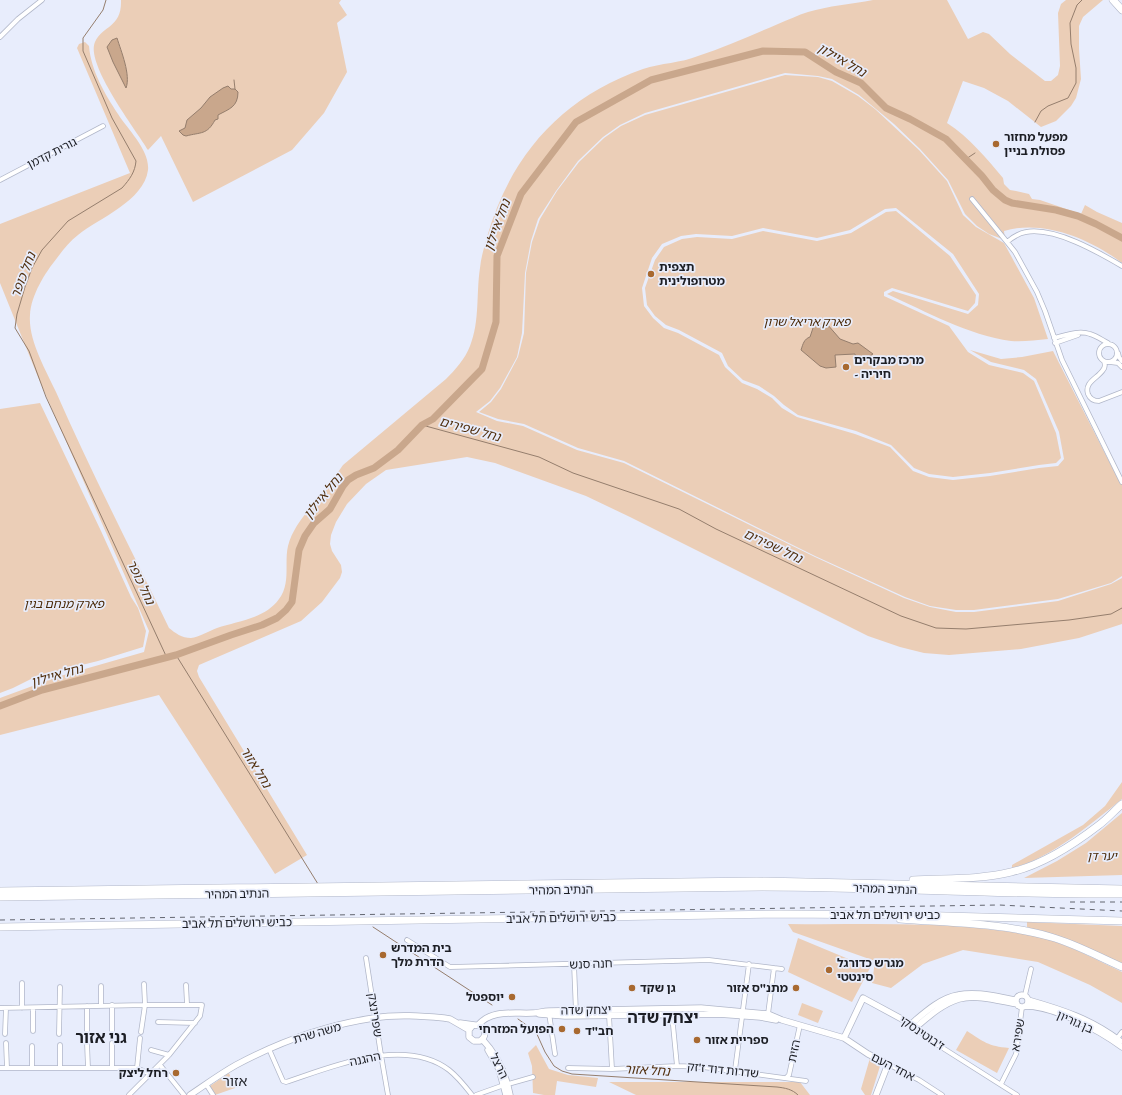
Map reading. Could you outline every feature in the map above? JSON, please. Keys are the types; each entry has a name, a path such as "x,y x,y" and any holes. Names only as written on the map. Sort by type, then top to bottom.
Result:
{"highway":[{"path":"1113,0 1122,10"},
{"path":"838,882 970,878 1012,872 1034,864 1061,851 1101,824 1122,804"},
{"path":"0,891 689,881 838,882 1122,889"},
{"path":"1080,889 1122,885"},
{"name":"הנתיב המהיר","path":"0,897 762,887 836,887 1060,894 1122,894"},
{"name":"כביש ירושלים תל אביב","path":"0,927 757,915 933,915 1122,921"},
{"path":"850,915 1014,929 1050,937 1087,951 1122,968"}],"street":[{"path":"0,37 18,19 42,0"},
{"name":"גורית קדמן","path":"0,180 103,126"},
{"path":"972,199 1015,252 1037,292 1046,311 1062,360 1122,482"},
{"path":"1007,242 1016,235 1027,232 1046,233 1078,243 1102,254 1122,266"},
{"path":"1055,340 1088,334 1115,346 1122,361"},
{"path":"1088,334 1097,339 1100,346 1100,357 1104,361 1105,366 1104,370 1090,382 1088,386 1089,396 1094,401 1098,401 1122,392"},
{"path":"1099,351 1102,346 1108,343"},
{"path":"1110,362 1116,359 1118,353"},
{"path":"1104,361 1118,364 1122,367"},
{"name":"חנה סנש","path":"407,940 450,967 711,960 782,969"},
{"name":"שפרינצק","path":"366,958 380,1055 388,1095"},
{"path":"574,964 576,1013"},
{"path":"735,1070 749,964"},
{"path":"768,1014 774,968"},
{"path":"1020,1004 1026,997 1031,969"},
{"path":"22,983 22,1008"},
{"path":"141,1032 145,1004 144,984"},
{"path":"186,985 187,1004"},
{"path":"101,986 101,1006"},
{"path":"59,1034 60,987"},
{"name":"בן גוריון","path":"913,1026 939,1002 956,995 977,993 1020,1004 1037,1006 1070,1018 1118,1041"},
{"path":"1020,1004 1019,995 1026,997"},
{"name":"בן גוריון","path":"1026,997 1080,1017 1118,1041 1122,1047"},
{"name":"ז'בוטינסקי","path":"844,1038 863,998 913,1026 938,1045 1017,1095"},
{"path":"0,1008 145,1004 202,1005 200,1016 195,1023 160,1065 129,1095"},
{"name":"שפירא","path":"1001,1084 1016,1054 1020,1004"},
{"path":"112,1005 112,1032"},
{"path":"87,1006 87,1032"},
{"path":"5,1034 6,1008"},
{"path":"33,1008 33,1031"},
{"name":"יצחק שדה","path":"476,1027 486,1017 497,1014 576,1013 701,1008 782,1020 844,1038"},
{"path":"549,1013 555,1054"},
{"name":"יצחק שדה","path":"576,1013 609,1015 768,1014 782,1020"},
{"path":"609,1015 612,1069"},
{"path":"672,1015 677,1066"},
{"name":"משה שרת","path":"190,1095 234,1066 269,1049 323,1029 375,1018 429,1016 444,1018 476,1027"},
{"path":"158,1022 195,1023"},
{"name":"הזית","path":"788,1077 790,1074 800,1024"},
{"path":"476,1027 485,1034 481,1040"},
{"name":"הרצל","path":"476,1027 468,1034 471,1040 481,1040 499,1069 510,1095"},
{"path":"1118,1041 1122,1032"},
{"path":"137,1068 140,1038"},
{"name":"אחד העם","path":"844,1038 868,1054 918,1080 942,1095"},
{"path":"6,1043 7,1068"},
{"path":"87,1043 88,1068"},
{"path":"112,1043 112,1068"},
{"path":"60,1045 60,1068"},
{"path":"32,1046 32,1068"},
{"name":"ההגנה","path":"269,1049 283,1081 286,1082 334,1066 380,1055 410,1055 438,1063 456,1075 472,1095"},
{"path":"151,1050 169,1055"},
{"path":"876,1095 888,1064"},
{"path":"160,1065 184,1095"},
{"name":"שדרות דוד ז'זק","path":"568,1068 612,1069 677,1066 703,1067 788,1077 806,1081"},
{"path":"0,1068 137,1068 150,1074"},
{"path":"476,1095 533,1077"},
{"path":"206,1084 212,1095"},
{"name":"הרצל","path":"506,1085 506,1095"}],"green space":[{"path":"121,0 341,0 339,3 347,15 337,23 347,72 324,113 292,150 193,202 161,136 148,150 113,97 97,65 94,52 95,42 98,36 115,21 120,9"},
{"path":"873,0 947,0 968,39 983,32 989,34 1010,54 1045,81 1051,81 1058,75 1060,66 1058,13 1061,4 1066,0 1103,0 1083,17 1079,26 1081,79 1076,98 1071,106 1056,121 1041,127 1008,101 984,88 963,81 947,123 963,135 977,149 1003,178 1004,184 1010,190 1029,194 1032,199 1040,200 1081,214 1085,205 1122,223 1122,263 1110,254 1081,239 1050,230 1019,228 1004,231 1005,240 989,234 977,226 965,214 948,180 920,149 894,124 859,95 832,79 818,76 785,73 645,113 620,125 603,137 578,161 538,219 531,241 525,273 522,333 517,357 500,388 490,401 476,412 497,421 523,426 577,450 624,463 815,557 904,598 930,607 956,612 974,612 1058,601 1111,584 1122,578 1122,624 1079,638 1021,649 949,655 924,653 900,647 868,636 586,496 495,463 467,457 386,470 366,484 347,504 336,522 331,535 330,544 332,551 341,565 342,572 340,578 322,602 301,621 199,665 197,671 199,677 307,855 275,874 159,695 0,735 0,698 57,677 144,652 149,631 38,377 0,283 0,224 130,173 77,48 79,44 85,42 89,46 90,55 99,82 118,114 138,140 146,155 148,170 145,181 130,200 75,237 52,264 43,277 33,300 30,325 35,345 43,365 83,452 169,628 182,636 191,638 259,615 273,606 283,593 285,586 288,546 294,530 326,490 343,465 446,379 463,360 473,337 477,317 481,260 497,208 510,181 525,156 543,133 564,113 588,96 614,81 643,69 691,58 728,45 808,12"},
{"path":"785,75 818,77 832,81 858,96 875,109 919,150 947,181 963,215 976,227 1004,243 1034,298 1048,339 1011,341 979,334 948,322 887,294 893,291 968,314 978,305 979,294 953,254 896,208 885,209 850,230 817,238 763,228 732,236 696,234 681,236 662,244 652,258 642,288 644,306 653,318 664,328 678,333 719,355 725,367 742,383 757,389 772,398 782,408 797,417 855,434 890,447 913,471 929,477 953,480 1058,466 1064,459 1059,432 1036,379 1024,370 991,362 970,350 1001,359 1022,357 1053,351 1118,479 1122,477 1122,576 1111,583 1058,599 974,610 956,610 930,606 905,597 815,556 624,461 578,448 524,424 498,419 479,412 491,402 501,389 518,357 524,333 526,273 532,242 540,219 557,191 579,162 604,138 621,126 645,115"},
{"name":"פארק אריאל שרון","path":"896,211 950,256 976,295 975,303 968,311 892,288 884,292 884,296 949,326 968,352 989,365 1023,373 1034,381 1056,433 1061,458 1056,463 953,477 929,474 914,468 891,445 856,431 798,415 759,386 743,380 728,366 722,353 679,330 666,325 655,316 647,305 645,288 655,260 664,247 682,239 697,237 732,239 763,231 817,241 851,233 886,212"},
{"name":"פארק מנחם בגין","path":"40,403 131,597 138,608 146,631 143,647 98,661 37,676 0,693 0,409"},
{"path":"1122,782 1122,799 1097,819 1070,840 1055,849 1041,857 1012,868 1012,865 1083,825 1105,806"},
{"name":"יער דן","path":"1122,813 1122,875 1024,878 1057,861 1086,843"},
{"path":"1027,922 1122,926 1122,965 1027,927"},
{"path":"788,924 954,926 1035,936 1053,941 1088,955 1122,972 1122,1003 1090,985 1038,962 963,950 923,964 891,988 872,983 875,961 793,932"},
{"name":"מגרש כדורגל סינטטי","path":"798,938 870,968 852,1002 788,972"},
{"path":"802,1003 823,1011 818,1023 798,1015"},
{"path":"967,1031 986,1043 1009,1048 997,1073 956,1050"},
{"path":"536,1045 549,1069 568,1075 598,1078 596,1087 557,1081 555,1095 533,1093 532,1066 528,1053"},
{"path":"870,1058 881,1063 871,1095 865,1095 861,1089"},
{"path":"229,1073 235,1088 215,1095 210,1086"},
{"path":"609,1082 800,1082 810,1095 636,1095"}],"shaded area":[{"path":"117,38 126,70 126,88 107,47 112,40"},
{"path":"228,86 238,92 238,97 235,104 218,115 218,119 215,120 206,131 186,136 179,131 185,128 187,120 201,108 210,97"},
{"path":"827,324 840,339 853,344 858,343 873,354 856,364 855,354 835,355 836,367 826,368 820,366 801,350 805,340 810,337 814,325 822,327"}],"waterway":[{"name":"נחל כופר","path":"106,0 103,10 83,38 83,51 112,118 136,161 135,169 122,188 68,221 42,250 32,268 25,287 17,314 15,328 29,351 46,397 167,658"},
{"path":"1035,122 1041,111 1048,106 1068,98 1076,83 1076,68 1071,44 1070,23 1077,5 1082,0"},
{"name":"נחל איילון","path":"0,706 42,690 176,655 262,625 277,618 286,610 292,602 299,550 305,536 314,523 330,509 343,486 348,480 374,468 398,450 422,425 433,419 482,369 496,322 497,256 521,194 576,122 651,80 763,51 805,52 836,72 861,83 886,108 910,119 946,139 982,176 993,190 1005,200 1012,203 1056,210 1078,216 1122,238"},
{"path":"234,80 235,89"},
{"path":"966,159 975,153"},
{"name":"נחל שפירים","path":"422,425 539,457 573,473 679,509 716,529 901,616 936,628 966,629 1069,620 1111,614 1122,608"},
{"name":"נחל אזור","path":"176,655 318,884"},
{"name":"נחל אזור","path":"373,927 492,1005"},
{"name":"נחל אזור","path":"518,1019 536,1032 545,1052 554,1066 562,1071 572,1074 777,1087 786,1088 798,1095"}],"railway":[{"path":"1070,902 1122,902"},
{"path":"0,920 999,905 1122,911"}],"place":[{"name":"מפעל מחזור פסולת בניין","path":"996,144"},
{"name":"תצפית מטרופולינית","path":"651,274"},
{"name":"מרכז מבקרים - חיריה","path":"846,367"},
{"name":"בית המדרש הדרת מלך","path":"383,955"},
{"name":"מגרש כדורגל סינטטי","path":"829,970"},
{"name":"גן שקד","path":"632,988"},
{"name":"מתנ\"ס אזור","path":"796,988"},
{"name":"יוספטל","path":"512,997"},
{"name":"הפועל המזרחי","path":"562,1029"},
{"name":"חב\"ד","path":"577,1031"},
{"name":"ספריית אזור","path":"697,1040"},
{"name":"רחל ליצק","path":"176,1073"}],"district":[{"name":"יצחק שדה","path":"663,1017"},
{"name":"גני אזור","path":"101,1037"},
{"name":"אזור","path":"235,1081"}]}
